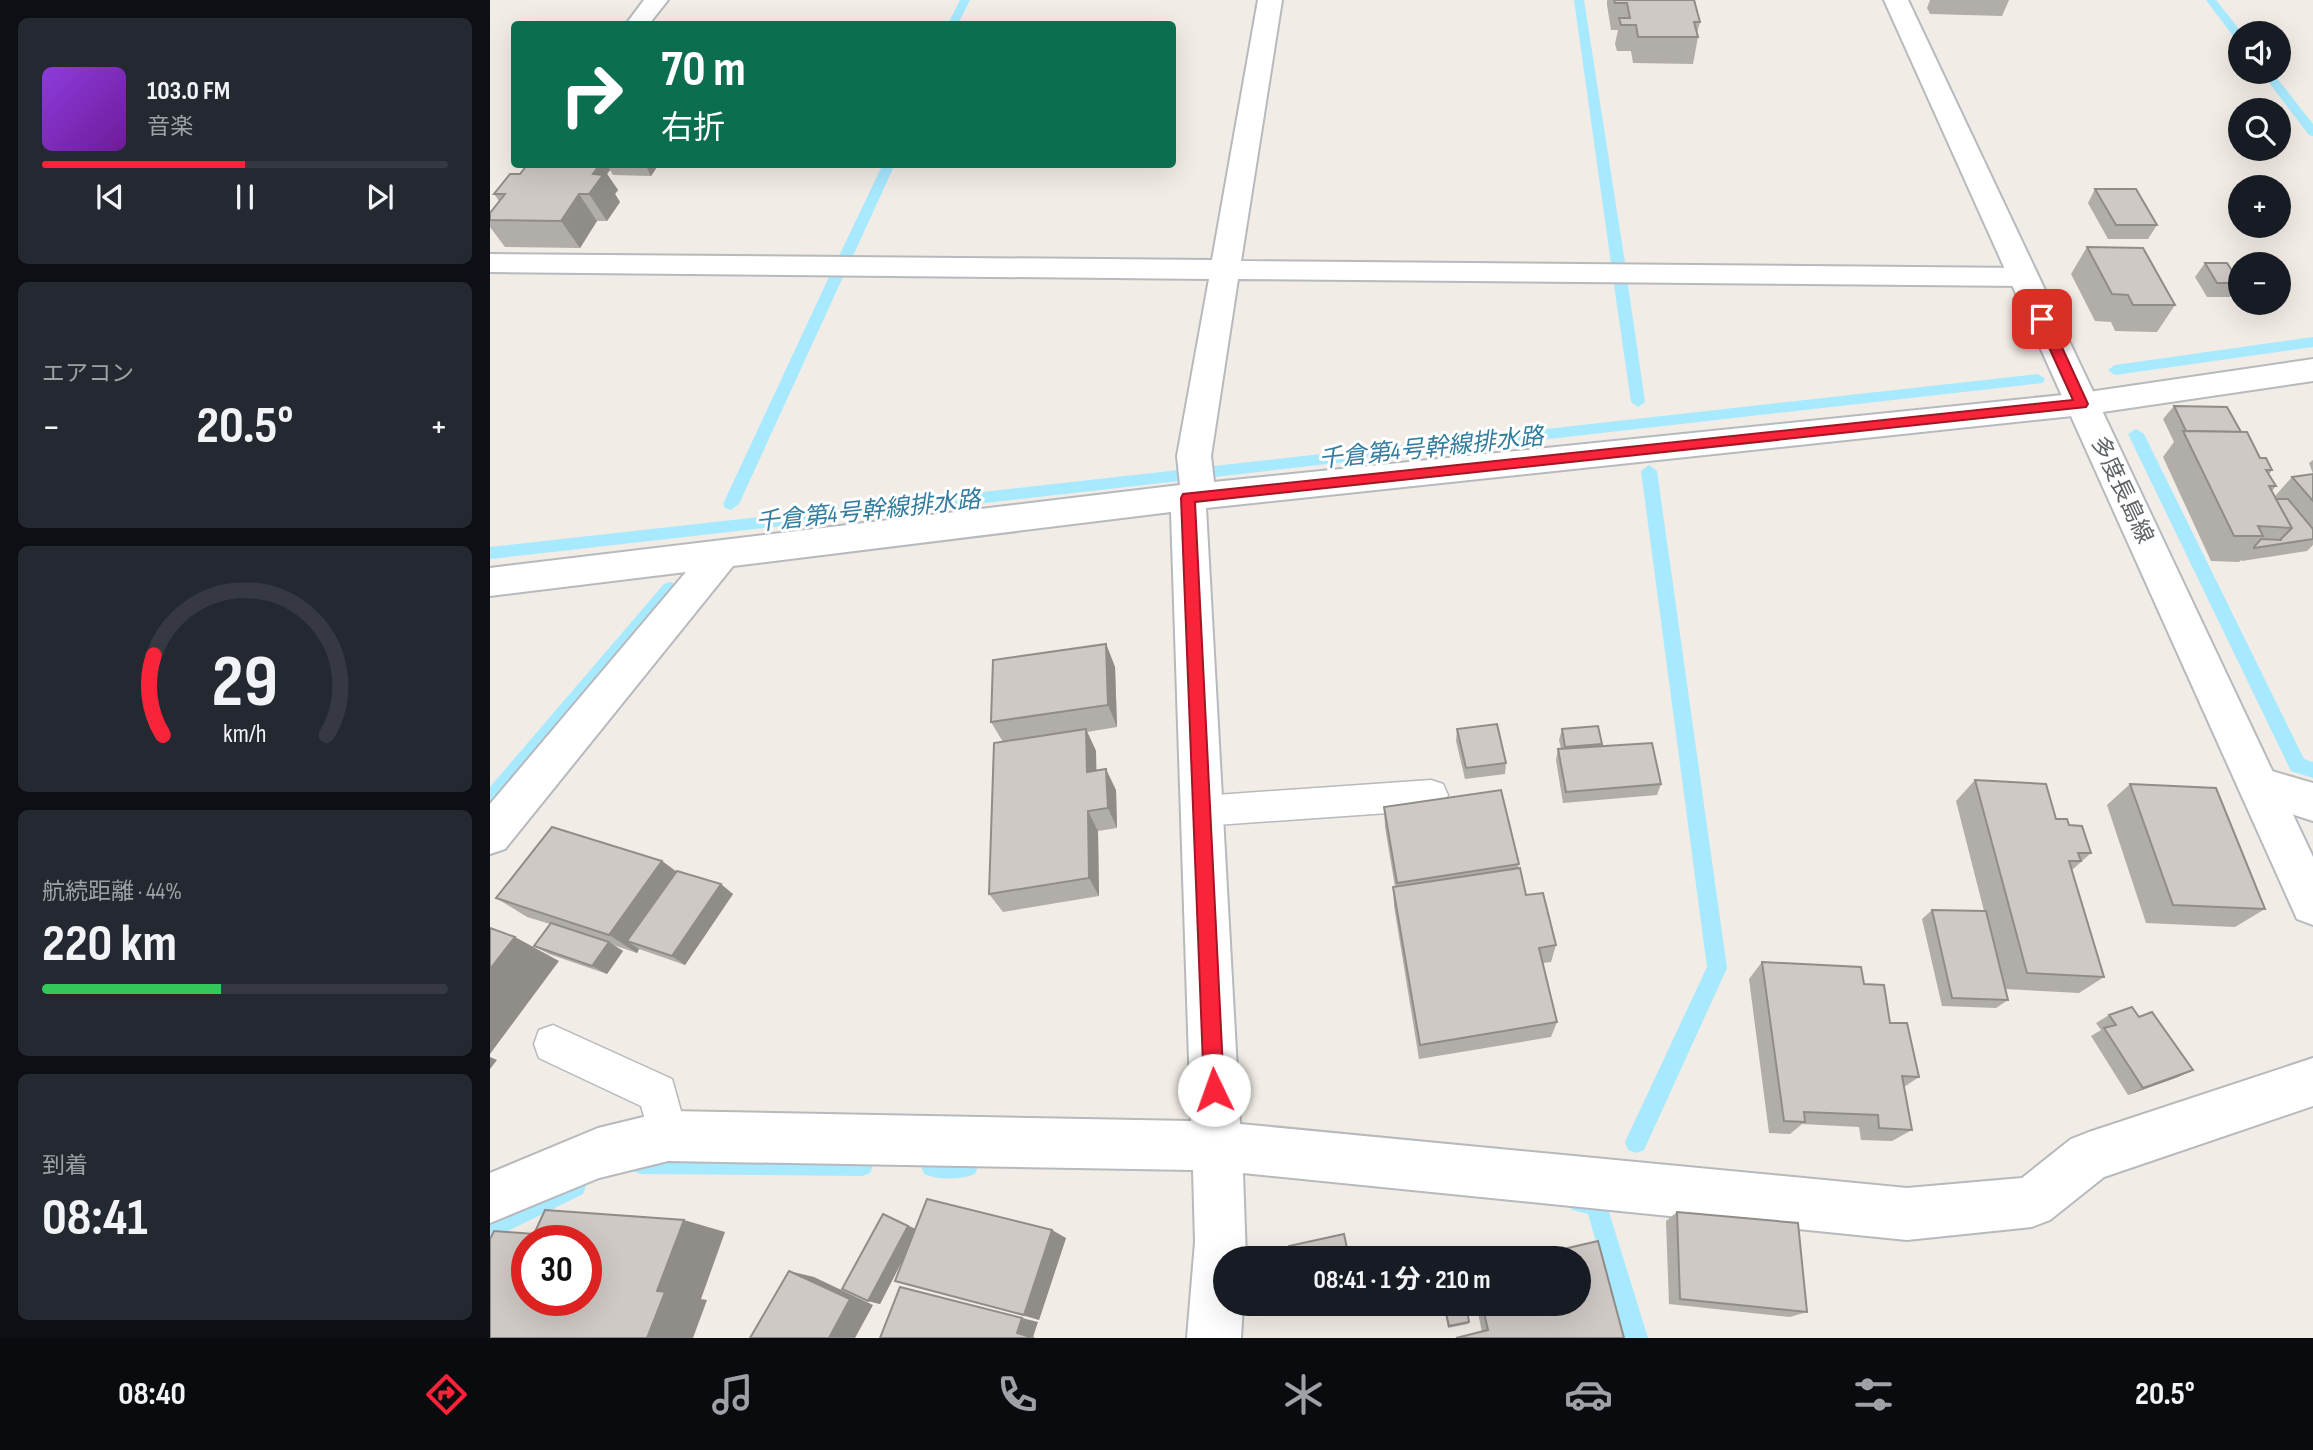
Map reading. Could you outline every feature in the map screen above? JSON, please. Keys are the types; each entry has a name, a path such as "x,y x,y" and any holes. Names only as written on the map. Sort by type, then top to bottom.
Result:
{"street":[{"path":"639,21 656,0"},
{"path":"1214,1338 1221,1242 1202,811 1194,484 1225,269 1270,0"},
{"name":"多度長島線","path":"1896,0 2313,904"},
{"path":"490,263 2023,276"},
{"path":"490,582 723,554 1194,484 2082,404 2313,370"},
{"path":"490,835 723,554"},
{"path":"2258,785 2313,802"},
{"path":"490,1198 598,1153 668,1136 1216,1146 1908,1214 2032,1202 2089,1157 2313,1082"}],"lane":[{"path":"1202,811 1431,795"},
{"path":"553,1044 658,1093 668,1136"}],"building":[{"path":"1614,0 1694,0 1700,22 1694,22 1698,37 1638,37 1636,25 1621,25 1619,18 1630,18 1627,3 1615,3"},
{"path":"525,168 597,168 593,174 603,175 589,194 579,194 561,221 490,220 490,213 505,194 494,194 510,174 520,174"},
{"path":"2095,189 2136,189 2157,225 2116,225"},
{"path":"2087,247 2143,248 2175,305 2133,305 2128,295 2112,294"},
{"path":"2205,263 2228,265 2228,283 2217,283"},
{"path":"2174,406 2227,407 2241,432 2186,431"},
{"path":"2183,431 2247,432 2260,458 2266,458 2272,470 2266,470 2276,486 2269,486 2292,528 2258,526 2263,536 2234,536"},
{"path":"2313,474 2313,501 2292,477"},
{"path":"2276,499 2288,499 2313,529 2313,539 2254,548 2261,539 2281,540 2292,528"},
{"path":"1106,644 1108,705 991,722 993,660"},
{"path":"1497,724 1506,763 1466,768 1457,729"},
{"path":"1598,726 1602,744 1565,747 1562,729"},
{"path":"1086,729 1087,772 1106,769 1108,808 1088,811 1089,878 989,894 994,743"},
{"path":"1652,743 1661,784 1566,792 1558,749"},
{"path":"1975,780 2046,784 2056,819 2067,819 2069,825 2082,826 2091,853 2078,853 2081,861 2069,861 2104,977 2027,973"},
{"path":"2130,784 2216,788 2265,909 2173,905"},
{"path":"1501,790 1519,864 1397,883 1384,807"},
{"path":"552,827 662,861 609,935 496,898"},
{"path":"1520,868 1526,895 1543,893 1556,945 1539,948 1557,1022 1420,1045 1393,887"},
{"path":"677,871 721,884 672,956 627,941"},
{"path":"1932,910 1986,911 2008,1000 1952,998"},
{"path":"551,923 609,942 592,966 534,946"},
{"path":"490,928 515,937 490,969"},
{"path":"1762,962 1861,967 1864,984 1884,985 1890,1023 1907,1023 1919,1077 1902,1076 1912,1130 1879,1128 1878,1115 1804,1112 1805,1122 1784,1121"},
{"path":"2132,1007 2139,1017 2152,1012 2193,1070 2143,1088 2104,1028 2116,1025 2109,1015"},
{"path":"927,1199 1052,1230 1024,1315 895,1281"},
{"path":"545,1210 684,1220 657,1291 665,1292 647,1338 490,1338 490,1239 494,1231 511,1232 511,1316 602,1316 602,1225 538,1225"},
{"path":"1677,1212 1798,1223 1807,1312 1680,1299"},
{"path":"883,1214 908,1226 868,1301 842,1289"},
{"path":"1344,1234 1346,1246 1289,1246"},
{"path":"1598,1241 1624,1338 1456,1338 1488,1330 1485,1316 1591,1316 1591,1246 1577,1246"},
{"path":"789,1271 850,1299 829,1338 750,1338"},
{"path":"900,1287 1022,1318 1017,1333 1034,1338 880,1338"},
{"path":"1447,1316 1468,1316 1469,1322 1449,1326"}],"waterway":[{"path":"954,21 965,0"},
{"path":"1579,0 1618,263"},
{"path":"2211,0 2228,22"},
{"path":"2275,84 2313,132"},
{"path":"845,258 887,168"},
{"path":"731,504 836,277"},
{"path":"1621,285 1638,402"},
{"name":"千倉第4号幹線排水路","path":"2115,370 2313,342"},
{"name":"千倉第4号幹線排水路","path":"490,553 2038,379"},
{"path":"2136,434 2298,765 2313,770"},
{"path":"1636,1142 1717,968 1649,471"},
{"path":"490,801 670,589"},
{"path":"641,1163 862,1165"},
{"path":"932,1166 967,1166"},
{"path":"490,1228 575,1186"},
{"path":"1580,1202 1596,1204 1636,1338"}],"route":[{"path":"1214,1090 1188,498 2082,404 2042,319"}]}
